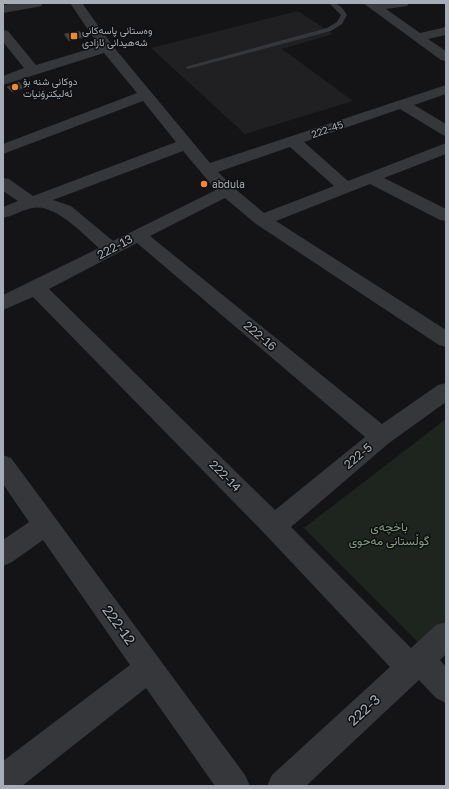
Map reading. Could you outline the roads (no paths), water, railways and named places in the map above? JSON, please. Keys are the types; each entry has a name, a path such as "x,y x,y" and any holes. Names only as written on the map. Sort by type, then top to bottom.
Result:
{"street":[{"path":"3,9 37,3"},
{"path":"76,3 107,48 207,170 227,191 262,220 446,340"},
{"path":"373,5 402,3"},
{"path":"373,5 446,57"},
{"path":"417,37 446,31"},
{"path":"3,34 33,70"},
{"path":"3,81 33,70 107,48"},
{"name":"222-45","path":"207,170 446,89"},
{"path":"3,149 146,95"},
{"path":"402,104 446,131"},
{"path":"293,141 345,187"},
{"path":"3,213 186,144"},
{"path":"262,220 446,148"},
{"path":"370,177 446,216"},
{"path":"3,183 30,202 40,202 65,210 112,249"},
{"name":"222-13","path":"3,303 36,288 138,234 227,191"},
{"name":"222-16","path":"138,234 381,436"},
{"name":"222-14","path":"36,288 274,526 415,664 446,688"},
{"name":"222-5","path":"274,526 381,436 446,391"},
{"name":"222-12","path":"3,465 234,786"},
{"path":"3,554 46,524"},
{"name":"222-3","path":"286,785 446,635"},
{"path":"3,781 149,668"}],"lane":[{"path":"188,67 316,34 335,27 342,21 344,15 339,8 332,3"}],"place":[{"name":"وەستانی پاسەکانی شەهیدانی ئازادی","path":"74,36"},
{"name":"دوکانی شنە بۆ ئەلیکترۆنیات","path":"15,87"},
{"name":"abdula","path":"204,184"}],"park label":[{"name":"باخچەی گوڵستانی مەحوی","path":"389,534"}]}
